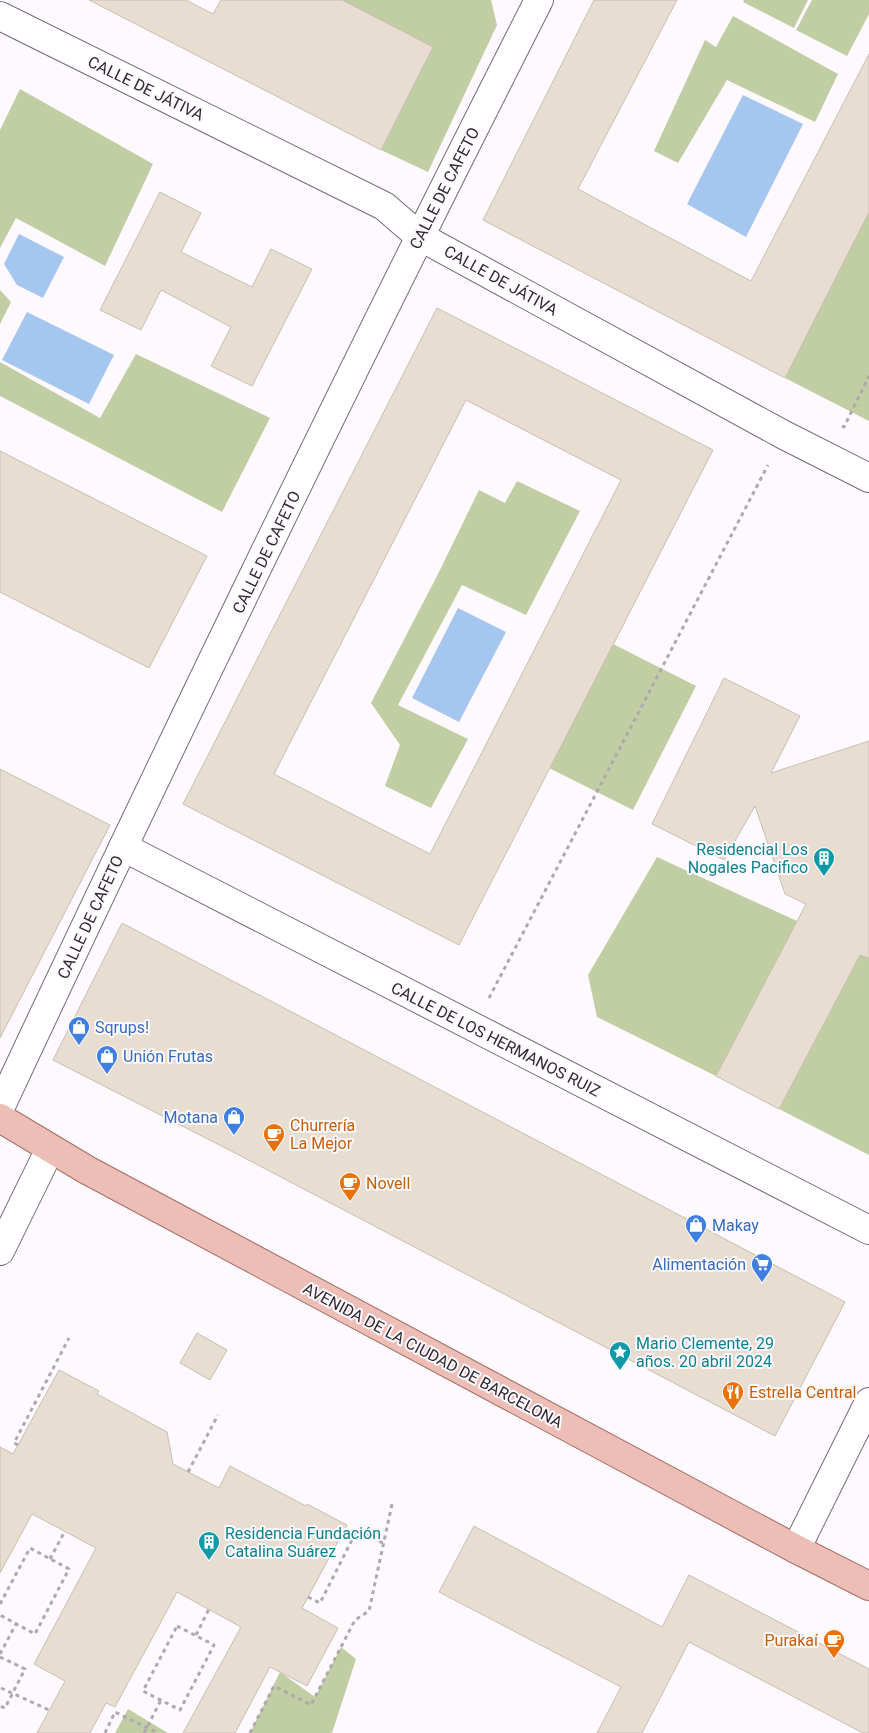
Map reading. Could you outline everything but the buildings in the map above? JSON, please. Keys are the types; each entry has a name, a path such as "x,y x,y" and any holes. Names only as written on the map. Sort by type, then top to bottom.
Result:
{"main road":[{"name":"AVENIDA DE LA CIUDAD DE BARCELONA","path":"0,1118 50,1149 796,1549 869,1586"}],"street":[{"name":"CALLE DE CAFETO","path":"0,1108 123,847 419,236 539,0"},
{"name":"CALLE DE JÁTIVA","path":"0,16 384,206 419,236 784,435 869,478"},
{"name":"CALLE DE LOS HERMANOS RUIZ","path":"123,847 869,1230"},
{"path":"0,1251 50,1149"},
{"path":"796,1549 869,1402"}],"path":[{"path":"836,423 844,426 869,376"},
{"path":"474,1027 784,435"},
{"path":"18,1445 14,1443 69,1338"},
{"path":"188,1472 218,1414"},
{"path":"250,1733 274,1686 311,1705 355,1620 369,1611 392,1504"},
{"path":"308,1597 320,1603 357,1530 384,1543"},
{"path":"50,1559 65,1531"},
{"path":"0,1604 30,1548 69,1569 35,1634 0,1615"},
{"path":"196,1635 209,1609"},
{"path":"0,1706 5,1708 25,1669 0,1656 16,1624"},
{"path":"177,1626 196,1635 214,1645 180,1710 143,1691 177,1626"},
{"path":"1,1688 49,1710"},
{"path":"144,1733 161,1700"},
{"path":"105,1733 115,1712 158,1733"}],"green space":[{"path":"342,0 491,0 497,25 428,172 381,150 433,47"},
{"path":"744,0 808,0 794,28 743,2"},
{"path":"812,0 869,0 869,14 847,56 796,30"},
{"path":"733,16 838,74 815,122 727,80 678,163 654,151 705,40 716,47"},
{"path":"20,89 153,164 105,266 16,218 0,248 0,130"},
{"path":"869,212 869,421 785,378"},
{"path":"0,290 11,302 0,324"},
{"path":"136,354 270,418 222,512 0,396 0,362 100,418"},
{"path":"517,481 580,511 526,615 462,585 398,705 468,739 431,808 385,786 400,745 371,703 479,490 505,503"},
{"path":"613,644 696,686 633,810 549,768"},
{"path":"657,857 797,921 720,1078 597,1017 588,975"},
{"path":"860,955 869,958 869,1155 779,1109"},
{"path":"341,1647 356,1659 332,1733 250,1733 280,1672 315,1697"},
{"path":"128,1709 168,1733 115,1733"}],"water":[{"path":"743,95 803,124 746,237 687,204"},
{"path":"19,234 64,257 43,298 17,285 4,264"},
{"path":"27,312 114,355 89,404 2,360"},
{"path":"458,608 506,632 459,722 412,698"}],"place":[{"name":"Residencial Los Nogales Pacifico","path":"824,877"},
{"name":"Sqrups!","path":"79,1046"},
{"name":"Unión Frutas","path":"107,1075"},
{"name":"Motana","path":"234,1136"},
{"name":"Churrería La Mejor","path":"274,1153"},
{"name":"Novell","path":"350,1202"},
{"name":"Makay","path":"696,1244"},
{"name":"Alimentación","path":"762,1283"},
{"name":"Mario Clemente, 29 años. 20 abril 2024","path":"620,1371"},
{"name":"Estrella Central","path":"733,1411"},
{"name":"Residencia Fundación Catalina Suárez","path":"209,1561"},
{"name":"Purakaí","path":"834,1659"}]}
